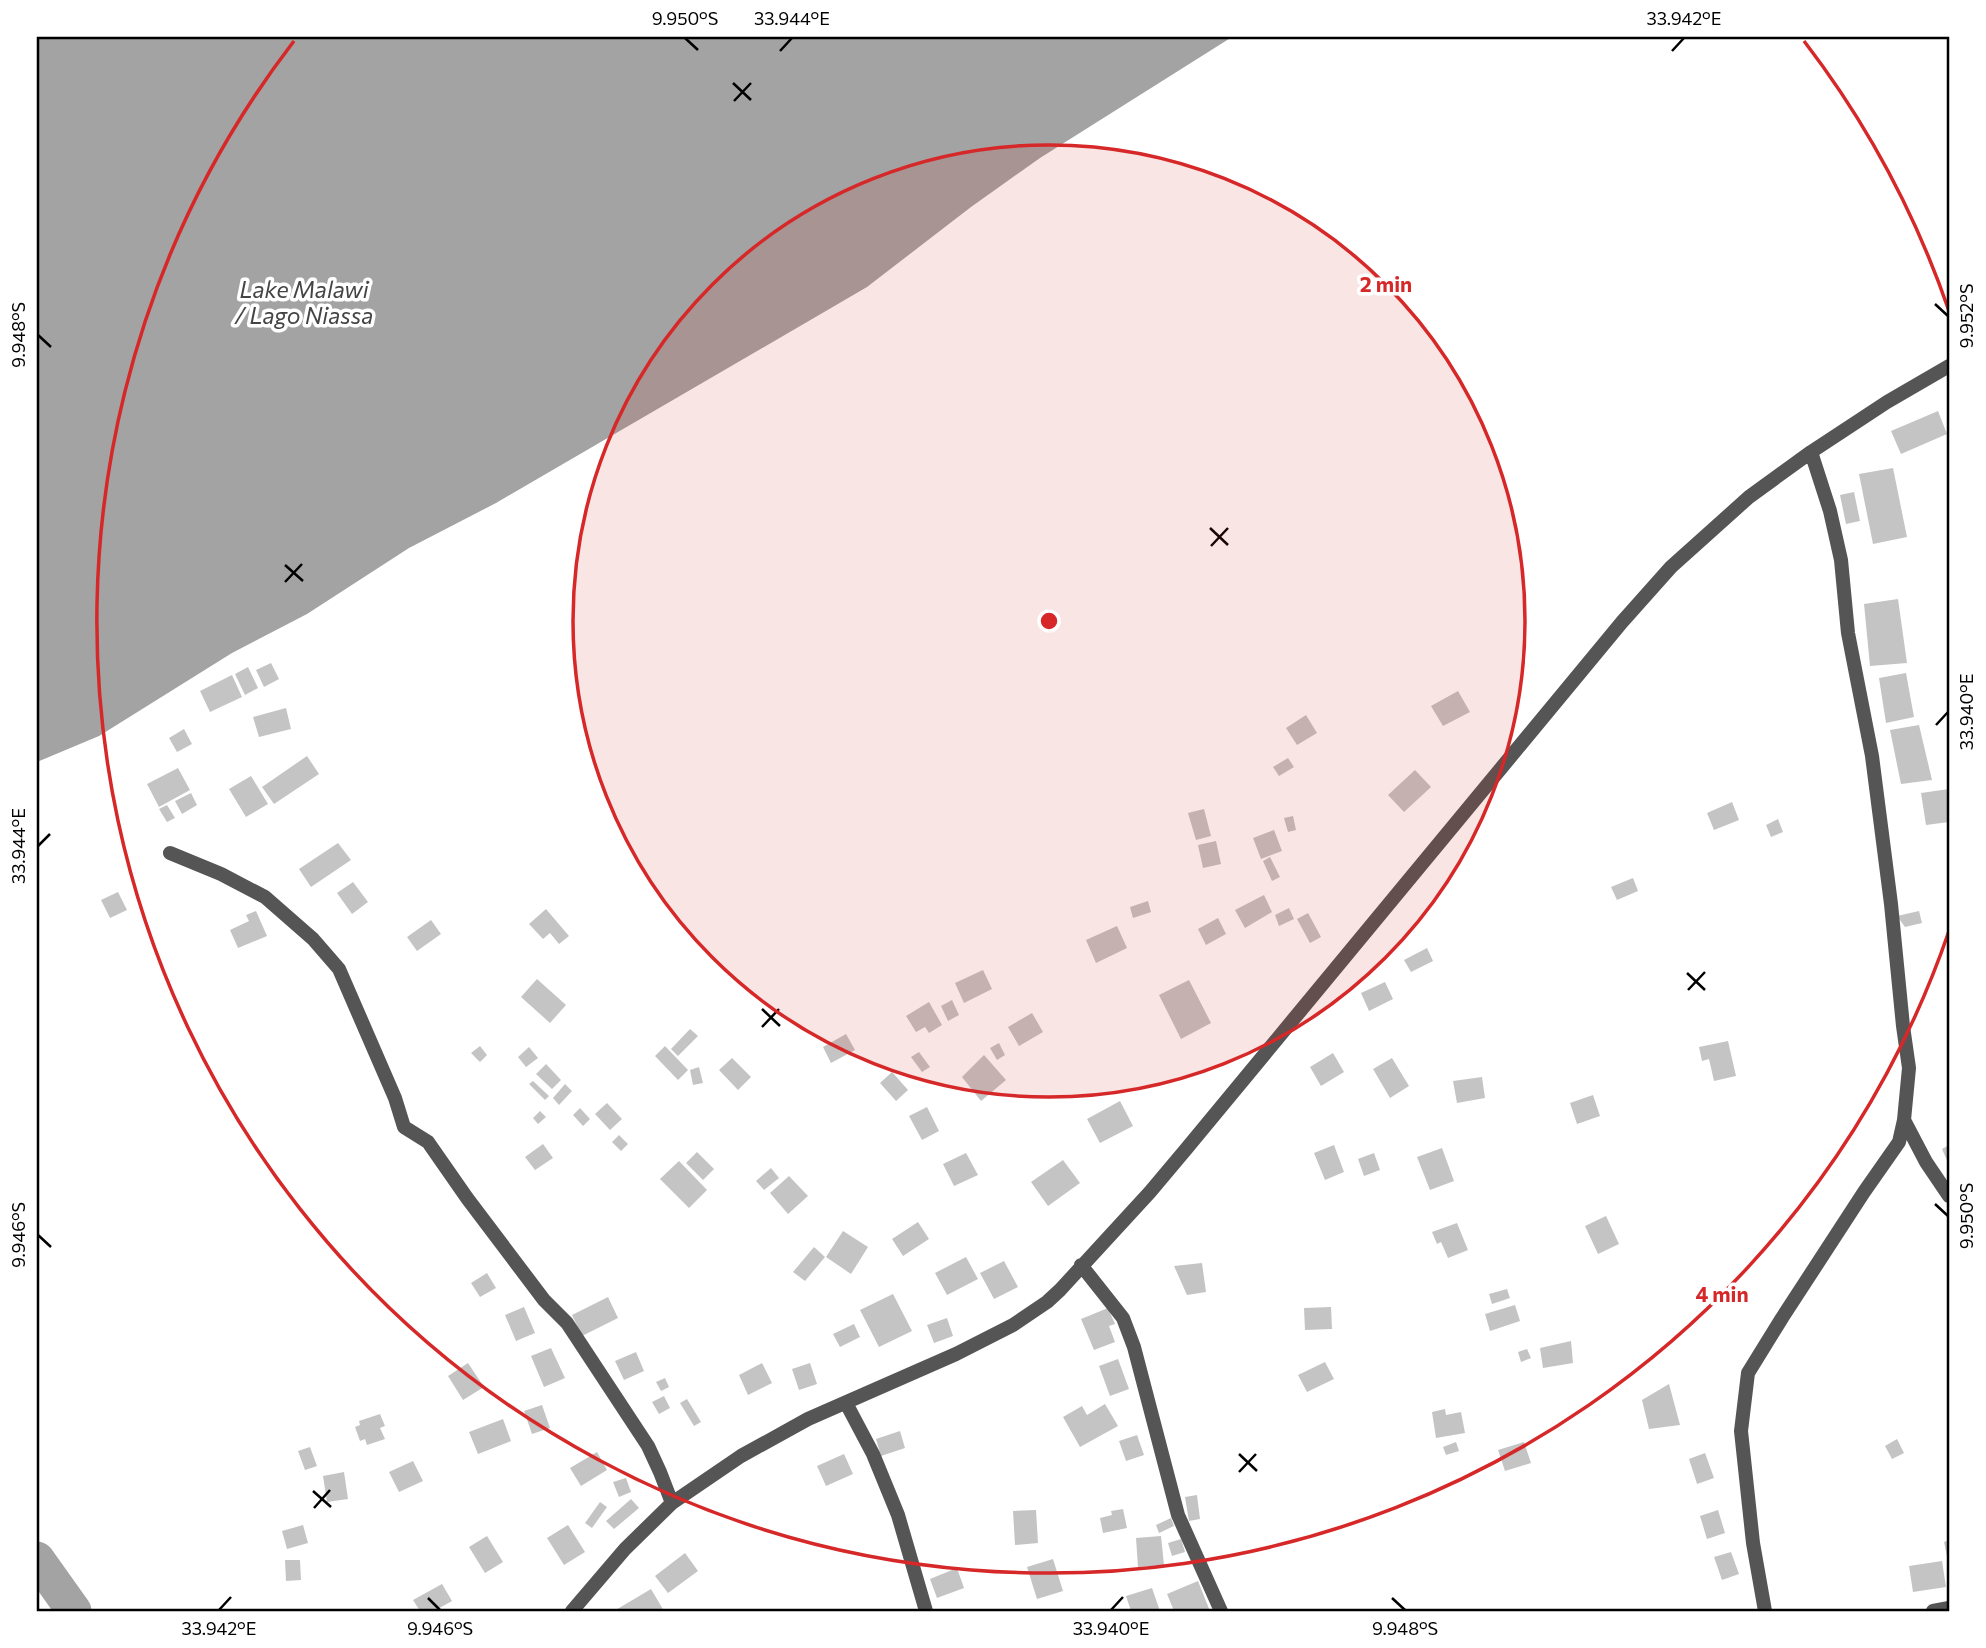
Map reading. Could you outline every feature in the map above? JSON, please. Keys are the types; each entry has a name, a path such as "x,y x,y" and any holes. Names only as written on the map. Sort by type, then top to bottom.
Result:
{"street":[{"path":"572,1611 625,1549 671,1503 741,1456 807,1419 956,1354 1013,1325 1060,1290 1150,1192 1622,622 1671,567 1749,497 1811,452 1887,402 1949,366"},
{"path":"1765,1611 1753,1543 1741,1431 1748,1373 1856,1203 1899,1142 1909,1068 1872,756 1848,633 1841,560 1830,511 1811,452"},
{"path":"170,853 265,897 313,939 339,969 395,1098 404,1127 428,1142 544,1300 567,1323 648,1446 671,1503"},
{"path":"1904,1119 1926,1162 1949,1196"},
{"path":"1081,1265 1123,1318 1152,1413 1178,1515 1221,1611"},
{"path":"846,1403 873,1454 898,1515 926,1611"},
{"path":"1933,1611 1949,1608"}],"water":[{"name":"Lake Malawi / Lago Niassa","path":"37,37 1232,37 1040,158 867,287 496,503 409,548 307,614 232,653 99,736 37,762"}],"building":[{"path":"1938,411 1947,434 1901,454 1891,431"},
{"path":"1893,468 1907,537 1873,544 1859,474"},
{"path":"1854,492 1860,521 1846,524 1840,495"},
{"path":"1898,599 1907,663 1870,666 1864,604"},
{"path":"271,663 279,679 264,687 256,670"},
{"path":"248,667 258,688 245,695 235,674"},
{"path":"1906,673 1914,717 1886,723 1879,678"},
{"path":"232,675 242,697 210,712 200,691"},
{"path":"1458,691 1470,712 1443,726 1431,706"},
{"path":"286,708 291,729 259,737 253,717"},
{"path":"1306,715 1317,733 1297,745 1286,728"},
{"path":"1919,725 1932,780 1901,784 1890,730"},
{"path":"184,729 192,744 177,752 169,738"},
{"path":"307,756 319,774 274,804 262,787"},
{"path":"1288,758 1294,767 1279,776 1273,767"},
{"path":"178,768 190,790 159,807 147,784"},
{"path":"1415,770 1431,787 1404,812 1388,795"},
{"path":"251,776 268,804 246,817 229,789"},
{"path":"1949,789 1949,822 1926,825 1921,793"},
{"path":"191,793 197,805 182,814 175,801"},
{"path":"1732,802 1739,820 1714,830 1707,813"},
{"path":"167,805 175,818 167,822 159,809"},
{"path":"1204,809 1211,836 1196,840 1188,813"},
{"path":"1293,816 1296,830 1288,832 1284,818"},
{"path":"1778,819 1783,832 1771,837 1766,825"},
{"path":"1274,830 1282,851 1261,859 1253,838"},
{"path":"1216,841 1221,864 1203,868 1198,845"},
{"path":"338,843 351,860 311,887 299,869"},
{"path":"1270,857 1280,877 1272,881 1263,861"},
{"path":"1633,878 1638,891 1617,900 1611,887"},
{"path":"353,882 368,902 352,914 337,893"},
{"path":"118,892 127,910 110,918 101,900"},
{"path":"1264,895 1272,912 1245,928 1235,910"},
{"path":"1148,901 1151,912 1133,918 1130,907"},
{"path":"1289,908 1294,919 1279,926 1275,915"},
{"path":"546,909 569,936 559,944 550,933 543,939 529,924"},
{"path":"256,911 267,936 238,948 230,930 249,921 246,915"},
{"path":"1919,911 1922,923 1905,927 1897,916"},
{"path":"1308,913 1321,937 1310,943 1297,919"},
{"path":"1218,918 1226,934 1206,945 1198,929"},
{"path":"431,920 441,934 417,951 407,937"},
{"path":"1117,926 1127,948 1096,963 1086,940"},
{"path":"1427,948 1433,961 1411,972 1404,960"},
{"path":"983,970 992,989 964,1003 955,983"},
{"path":"537,979 566,1005 550,1023 521,997"},
{"path":"1189,980 1211,1023 1181,1039 1159,995"},
{"path":"1385,982 1393,999 1369,1011 1361,993"},
{"path":"952,1000 959,1015 948,1021 941,1006"},
{"path":"929,1002 942,1025 929,1033 925,1027 916,1032 906,1016"},
{"path":"1032,1013 1043,1032 1019,1046 1008,1027"},
{"path":"690,1029 698,1036 678,1056 671,1049"},
{"path":"846,1034 855,1050 831,1063 823,1047"},
{"path":"1728,1041 1736,1076 1714,1081 1709,1059 1702,1061 1699,1047"},
{"path":"999,1043 1005,1055 997,1060 990,1048"},
{"path":"480,1046 487,1055 480,1062 471,1053"},
{"path":"665,1046 688,1070 678,1080 655,1056"},
{"path":"529,1047 538,1058 526,1067 518,1057"},
{"path":"919,1052 930,1067 922,1072 911,1057"},
{"path":"1333,1053 1344,1072 1321,1086 1310,1067"},
{"path":"984,1055 1006,1080 981,1101 962,1077"},
{"path":"732,1058 751,1077 738,1090 719,1070"},
{"path":"1392,1058 1409,1086 1390,1098 1373,1069"},
{"path":"546,1064 561,1080 552,1089 536,1074"},
{"path":"699,1067 703,1083 693,1085 690,1070"},
{"path":"892,1072 908,1090 896,1101 880,1083"},
{"path":"1482,1077 1485,1098 1457,1103 1453,1081"},
{"path":"533,1081 549,1096 545,1100 529,1084"},
{"path":"565,1084 572,1091 559,1105 553,1098"},
{"path":"1593,1095 1600,1116 1577,1124 1570,1103"},
{"path":"1120,1101 1133,1126 1100,1143 1087,1119"},
{"path":"607,1103 622,1119 610,1130 595,1114"},
{"path":"927,1107 939,1131 922,1140 909,1116"},
{"path":"580,1108 590,1119 583,1126 573,1115"},
{"path":"540,1111 546,1117 538,1124 533,1118"},
{"path":"619,1135 628,1144 621,1151 612,1142"},
{"path":"543,1144 553,1158 535,1170 525,1157"},
{"path":"1334,1145 1344,1172 1325,1180 1314,1153"},
{"path":"1949,1145 1949,1165 1942,1149"},
{"path":"1442,1148 1454,1181 1430,1190 1417,1157"},
{"path":"697,1152 714,1169 703,1180 686,1163"},
{"path":"966,1153 978,1175 954,1186 943,1164"},
{"path":"1374,1153 1380,1170 1364,1176 1358,1159"},
{"path":"1063,1160 1080,1183 1048,1206 1031,1182"},
{"path":"679,1161 707,1190 689,1208 660,1179"},
{"path":"771,1168 779,1178 764,1190 756,1181"},
{"path":"789,1176 808,1196 788,1214 770,1193"},
{"path":"1606,1216 1619,1244 1598,1254 1585,1226"},
{"path":"918,1222 929,1239 903,1256 892,1239"},
{"path":"1457,1223 1468,1250 1448,1258 1441,1242 1437,1244 1432,1232"},
{"path":"843,1231 868,1247 851,1274 826,1257"},
{"path":"814,1247 825,1257 805,1281 793,1272"},
{"path":"966,1257 978,1279 947,1295 935,1273"},
{"path":"1004,1261 1018,1287 994,1299 980,1273"},
{"path":"1202,1263 1206,1292 1187,1295 1174,1266"},
{"path":"487,1273 496,1288 480,1297 471,1283"},
{"path":"1507,1289 1510,1298 1492,1304 1489,1294"},
{"path":"893,1294 912,1331 879,1347 860,1310"},
{"path":"608,1297 618,1318 582,1336 572,1315"},
{"path":"1515,1305 1520,1321 1490,1331 1485,1314"},
{"path":"524,1307 535,1333 516,1341 505,1315"},
{"path":"1331,1307 1332,1329 1305,1330 1304,1308"},
{"path":"1108,1308 1115,1324 1109,1326 1115,1342 1094,1350 1081,1319"},
{"path":"947,1318 953,1336 934,1343 927,1325"},
{"path":"854,1324 860,1337 840,1347 833,1334"},
{"path":"1571,1341 1573,1363 1543,1368 1540,1348"},
{"path":"551,1348 565,1378 544,1387 531,1356"},
{"path":"1527,1349 1531,1358 1521,1362 1518,1352"},
{"path":"636,1352 644,1371 624,1380 615,1361"},
{"path":"1118,1359 1129,1389 1110,1396 1099,1366"},
{"path":"1325,1362 1334,1379 1307,1392 1298,1375"},
{"path":"468,1363 484,1387 463,1400 448,1376"},
{"path":"762,1363 772,1383 748,1395 739,1375"},
{"path":"810,1363 817,1384 799,1390 792,1369"},
{"path":"665,1378 669,1387 661,1391 656,1382"},
{"path":"1669,1384 1680,1425 1649,1429 1642,1400"},
{"path":"664,1396 670,1408 659,1414 652,1402"},
{"path":"687,1399 701,1422 694,1426 680,1403"},
{"path":"1105,1404 1118,1426 1080,1447 1063,1417 1082,1406 1087,1415"},
{"path":"542,1405 550,1428 532,1434 524,1411"},
{"path":"1445,1409 1446,1415 1461,1412 1465,1433 1436,1438 1432,1412"},
{"path":"380,1414 385,1426 380,1428 385,1439 367,1445 365,1439 360,1441 355,1427 360,1425 359,1421"},
{"path":"503,1419 511,1441 478,1454 469,1432"},
{"path":"900,1431 905,1448 881,1456 876,1439"},
{"path":"1137,1435 1144,1455 1126,1461 1119,1441"},
{"path":"1897,1439 1904,1453 1892,1459 1885,1446"},
{"path":"1456,1442 1459,1451 1446,1455 1443,1447"},
{"path":"1524,1442 1531,1463 1505,1471 1498,1450"},
{"path":"310,1447 317,1466 305,1470 298,1451"},
{"path":"597,1452 607,1470 581,1486 570,1468"},
{"path":"1705,1453 1714,1478 1697,1484 1689,1459"},
{"path":"844,1454 853,1474 826,1486 817,1466"},
{"path":"413,1461 423,1481 399,1492 389,1472"},
{"path":"344,1472 348,1499 327,1502 323,1476"},
{"path":"626,1478 631,1492 619,1497 613,1482"},
{"path":"1197,1495 1200,1519 1189,1521 1185,1497"},
{"path":"631,1499 639,1508 614,1529 606,1521"},
{"path":"600,1502 607,1507 592,1528 585,1523"},
{"path":"1123,1509 1127,1528 1103,1533 1100,1518 1112,1515 1111,1511"},
{"path":"1036,1510 1038,1543 1015,1545 1013,1511"},
{"path":"1718,1510 1725,1533 1707,1539 1700,1516"},
{"path":"1171,1518 1174,1526 1159,1533 1156,1525"},
{"path":"303,1525 308,1543 287,1549 282,1531"},
{"path":"568,1525 585,1552 564,1565 547,1538"},
{"path":"487,1536 503,1562 485,1573 469,1547"},
{"path":"1161,1536 1164,1565 1138,1567 1136,1538"},
{"path":"1181,1539 1185,1552 1172,1556 1168,1543"},
{"path":"1949,1540 1949,1561 1948,1561 1944,1542"},
{"path":"1731,1552 1739,1574 1722,1580 1714,1557"},
{"path":"685,1553 698,1571 668,1593 655,1576"},
{"path":"1053,1559 1063,1591 1037,1599 1027,1567"},
{"path":"285,1560 300,1560 301,1580 286,1581"},
{"path":"1942,1561 1946,1587 1913,1592 1909,1566"},
{"path":"957,1568 964,1588 937,1598 930,1579"},
{"path":"1198,1581 1210,1611 1174,1611 1167,1594"},
{"path":"442,1584 452,1601 434,1611 420,1611 413,1600"},
{"path":"1152,1588 1160,1611 1131,1611 1126,1596"},
{"path":"651,1589 664,1611 614,1611"}],"waterway":[{"path":"37,1559 74,1611"}]}
